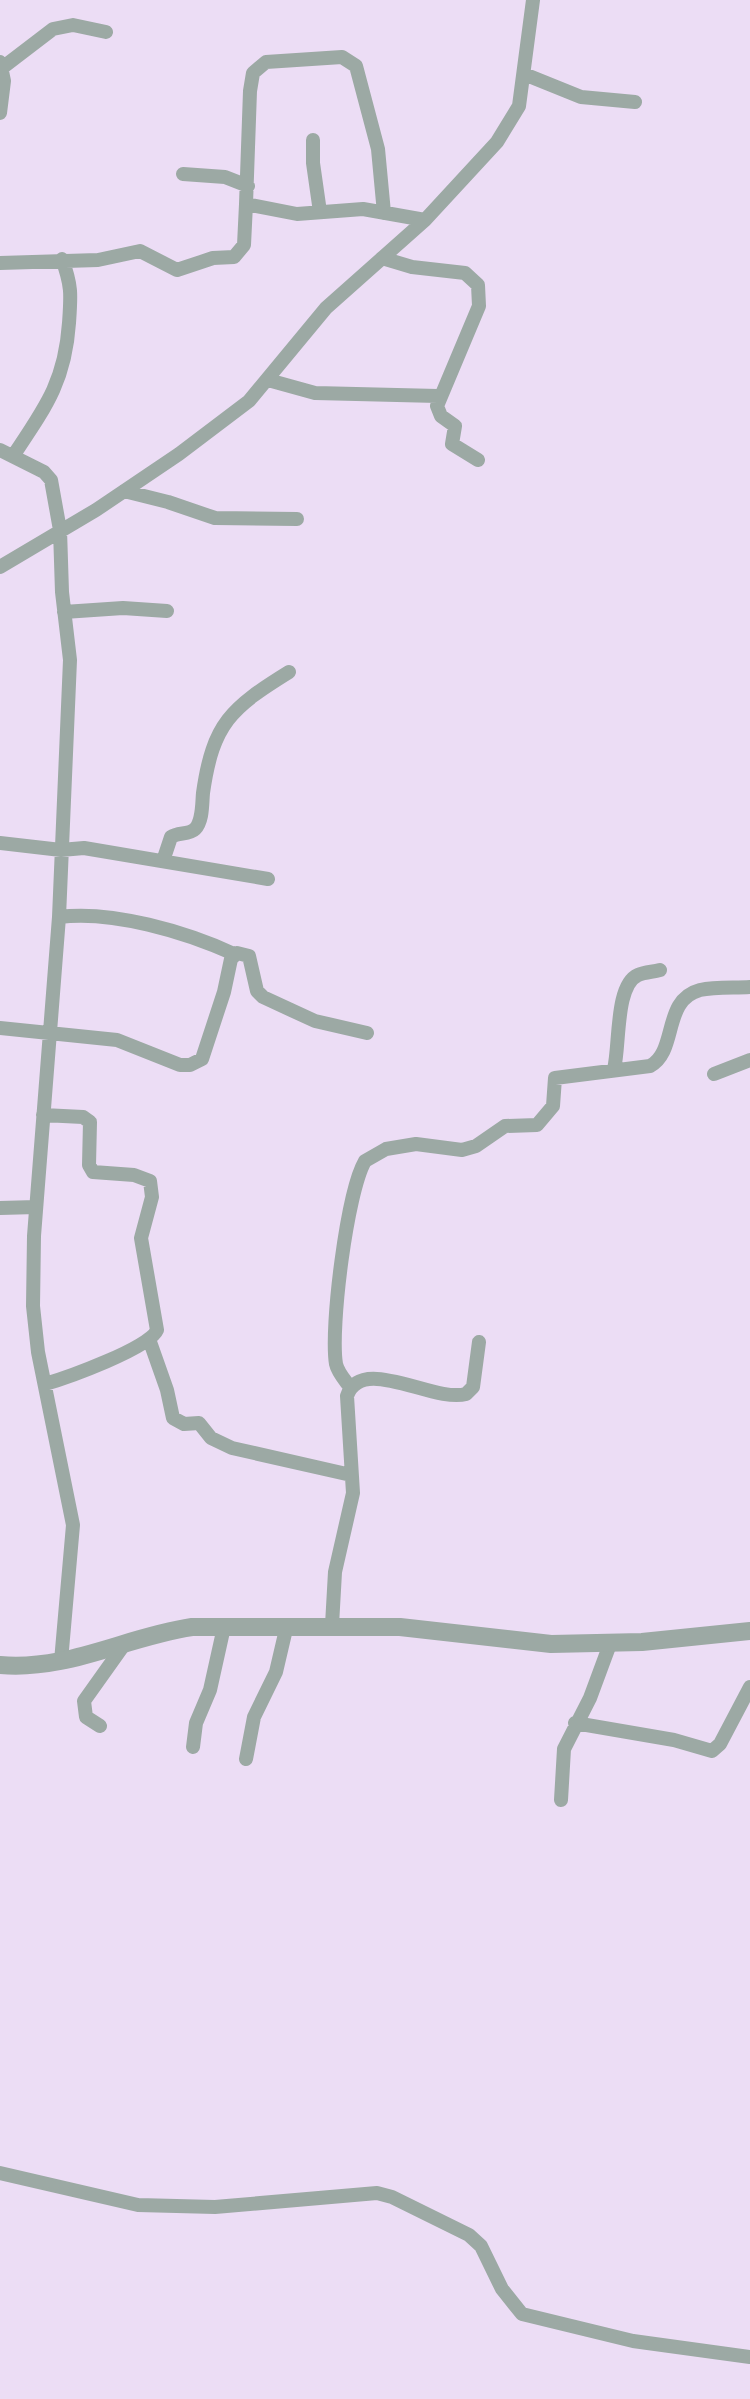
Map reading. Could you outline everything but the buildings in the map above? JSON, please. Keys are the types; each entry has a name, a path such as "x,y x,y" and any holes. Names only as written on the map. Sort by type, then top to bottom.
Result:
{"street":[{"path":"0,567 124,492 249,401 326,308 425,219 497,142 519,106 533,0"},
{"path":"0,113 1,65 53,29 73,25 106,32"},
{"path":"0,263 62,259 98,260 140,251 177,270 213,258 234,257 244,246 249,103 253,74 266,62 342,57 350,61 360,73 381,167 384,213"},
{"path":"524,74 581,97 635,102"},
{"path":"313,140 313,163 320,212"},
{"path":"183,174 225,177 248,186"},
{"path":"246,204 282,212 357,209 425,219"},
{"path":"382,258 412,267 465,273 478,285 479,306 438,396 437,411 455,426 452,444 478,460"},
{"path":"61,1661 73,1525 45,1384 33,1306 36,1207 59,917 70,660 64,612 60,530 51,480 44,472 7,453 48,404 66,356 72,290 62,259"},
{"path":"268,380 315,393 438,396"},
{"path":"124,492 168,502 215,518 298,519"},
{"path":"64,612 123,608 167,611"},
{"path":"163,861 171,837 191,832 199,822 208,760 217,733 253,694 289,672"},
{"path":"0,843 61,850 84,848 268,879"},
{"path":"59,917 83,914 115,919 211,944 234,954 245,953 249,956 257,991 263,997 315,1021 367,1033"},
{"path":"0,1028 117,1040 180,1065 197,1063 202,1059 234,954"},
{"path":"614,1069 622,996 628,983 637,975 660,970"},
{"path":"350,1387 337,1366 335,1330 343,1250 365,1161 386,1149 416,1144 463,1150 476,1146 505,1126 537,1125 553,1106 555,1079 650,1066 656,1062 679,1005 688,995 700,990 750,987"},
{"path":"714,1074 750,1060"},
{"path":"43,1115 83,1117 90,1122 89,1165 93,1172 134,1175 150,1181 152,1197 141,1238 157,1330 149,1339 80,1374 45,1384"},
{"path":"0,1208 36,1207"},
{"path":"149,1339 167,1390 173,1418 184,1424 199,1423 211,1438 232,1448 351,1475"},
{"path":"332,1625 335,1572 353,1500 347,1396 350,1387 355,1381 374,1378 446,1395 466,1394 473,1387 479,1342"},
{"path":"246,1759 254,1717 276,1672 287,1625"},
{"path":"0,1665 42,1667 160,1632 224,1627 400,1627 551,1644 610,1644 750,1631"},
{"path":"193,1747 224,1627"},
{"path":"100,1726 86,1717 84,1701 126,1642"},
{"path":"561,1800 564,1749 594,1689 610,1644"},
{"path":"575,1723 674,1740 712,1751 720,1744 750,1687"},
{"path":"0,2173 138,2205 215,2207 377,2193 469,2235 481,2246 502,2289 522,2314 633,2341 750,2357"}]}
